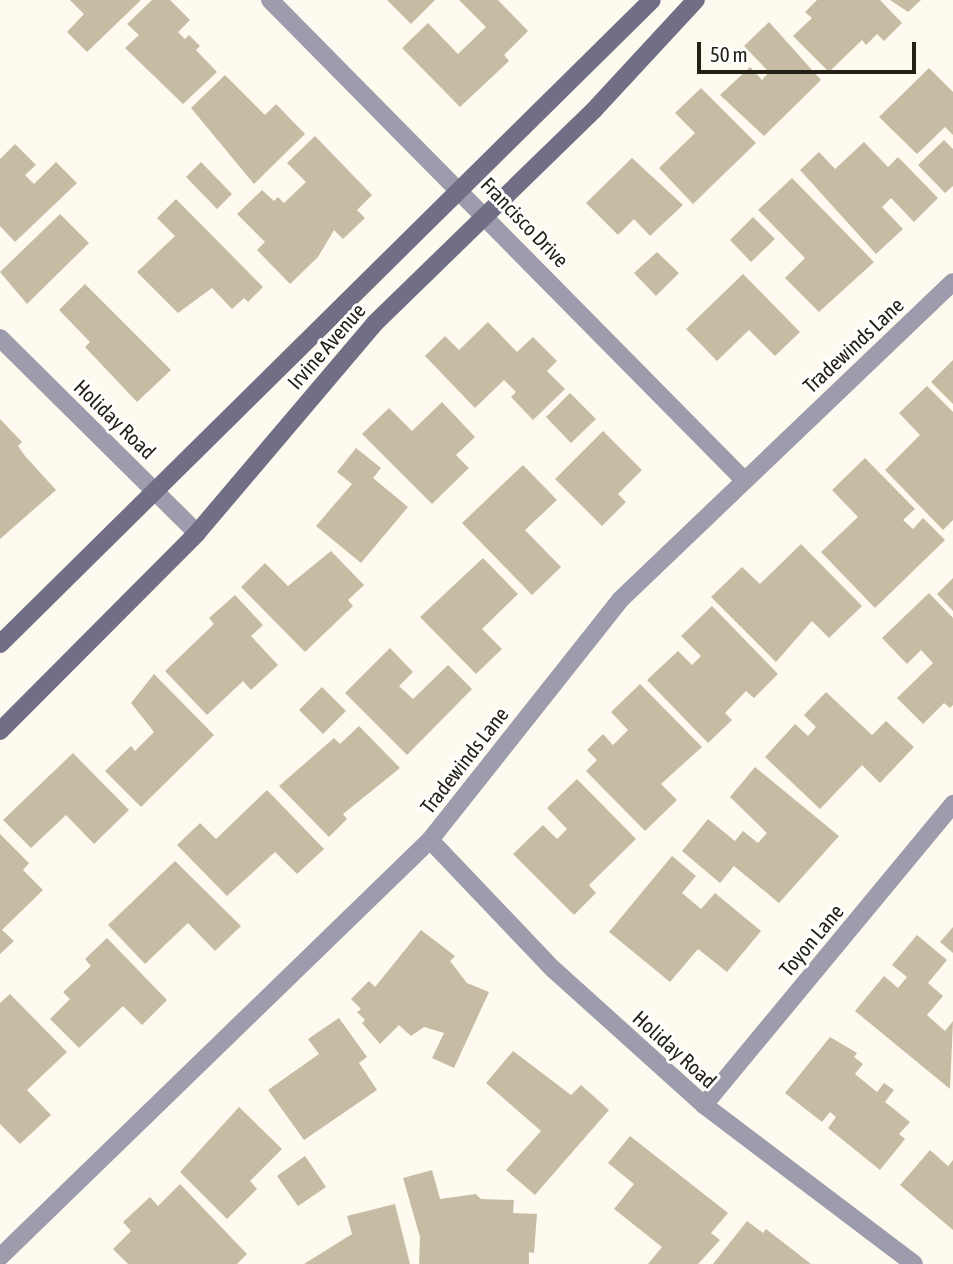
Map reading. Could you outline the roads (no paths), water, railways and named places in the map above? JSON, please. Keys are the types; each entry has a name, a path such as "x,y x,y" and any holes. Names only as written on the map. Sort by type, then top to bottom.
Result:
{"main road":[{"name":"Irvine Avenue","path":"0,644 652,0"},
{"name":"Irvine Avenue","path":"0,731 197,533 332,369 594,110 696,0"}],"street":[{"name":"Francisco Drive","path":"270,0 487,215 744,480"},
{"name":"Tradewinds Lane","path":"0,1257 430,840 620,600 953,282"},
{"name":"Holiday Road","path":"0,338 197,533"},
{"name":"Toyon Lane","path":"704,1105 953,804"},
{"name":"Holiday Road","path":"430,840 553,969 704,1105 914,1264"}]}
